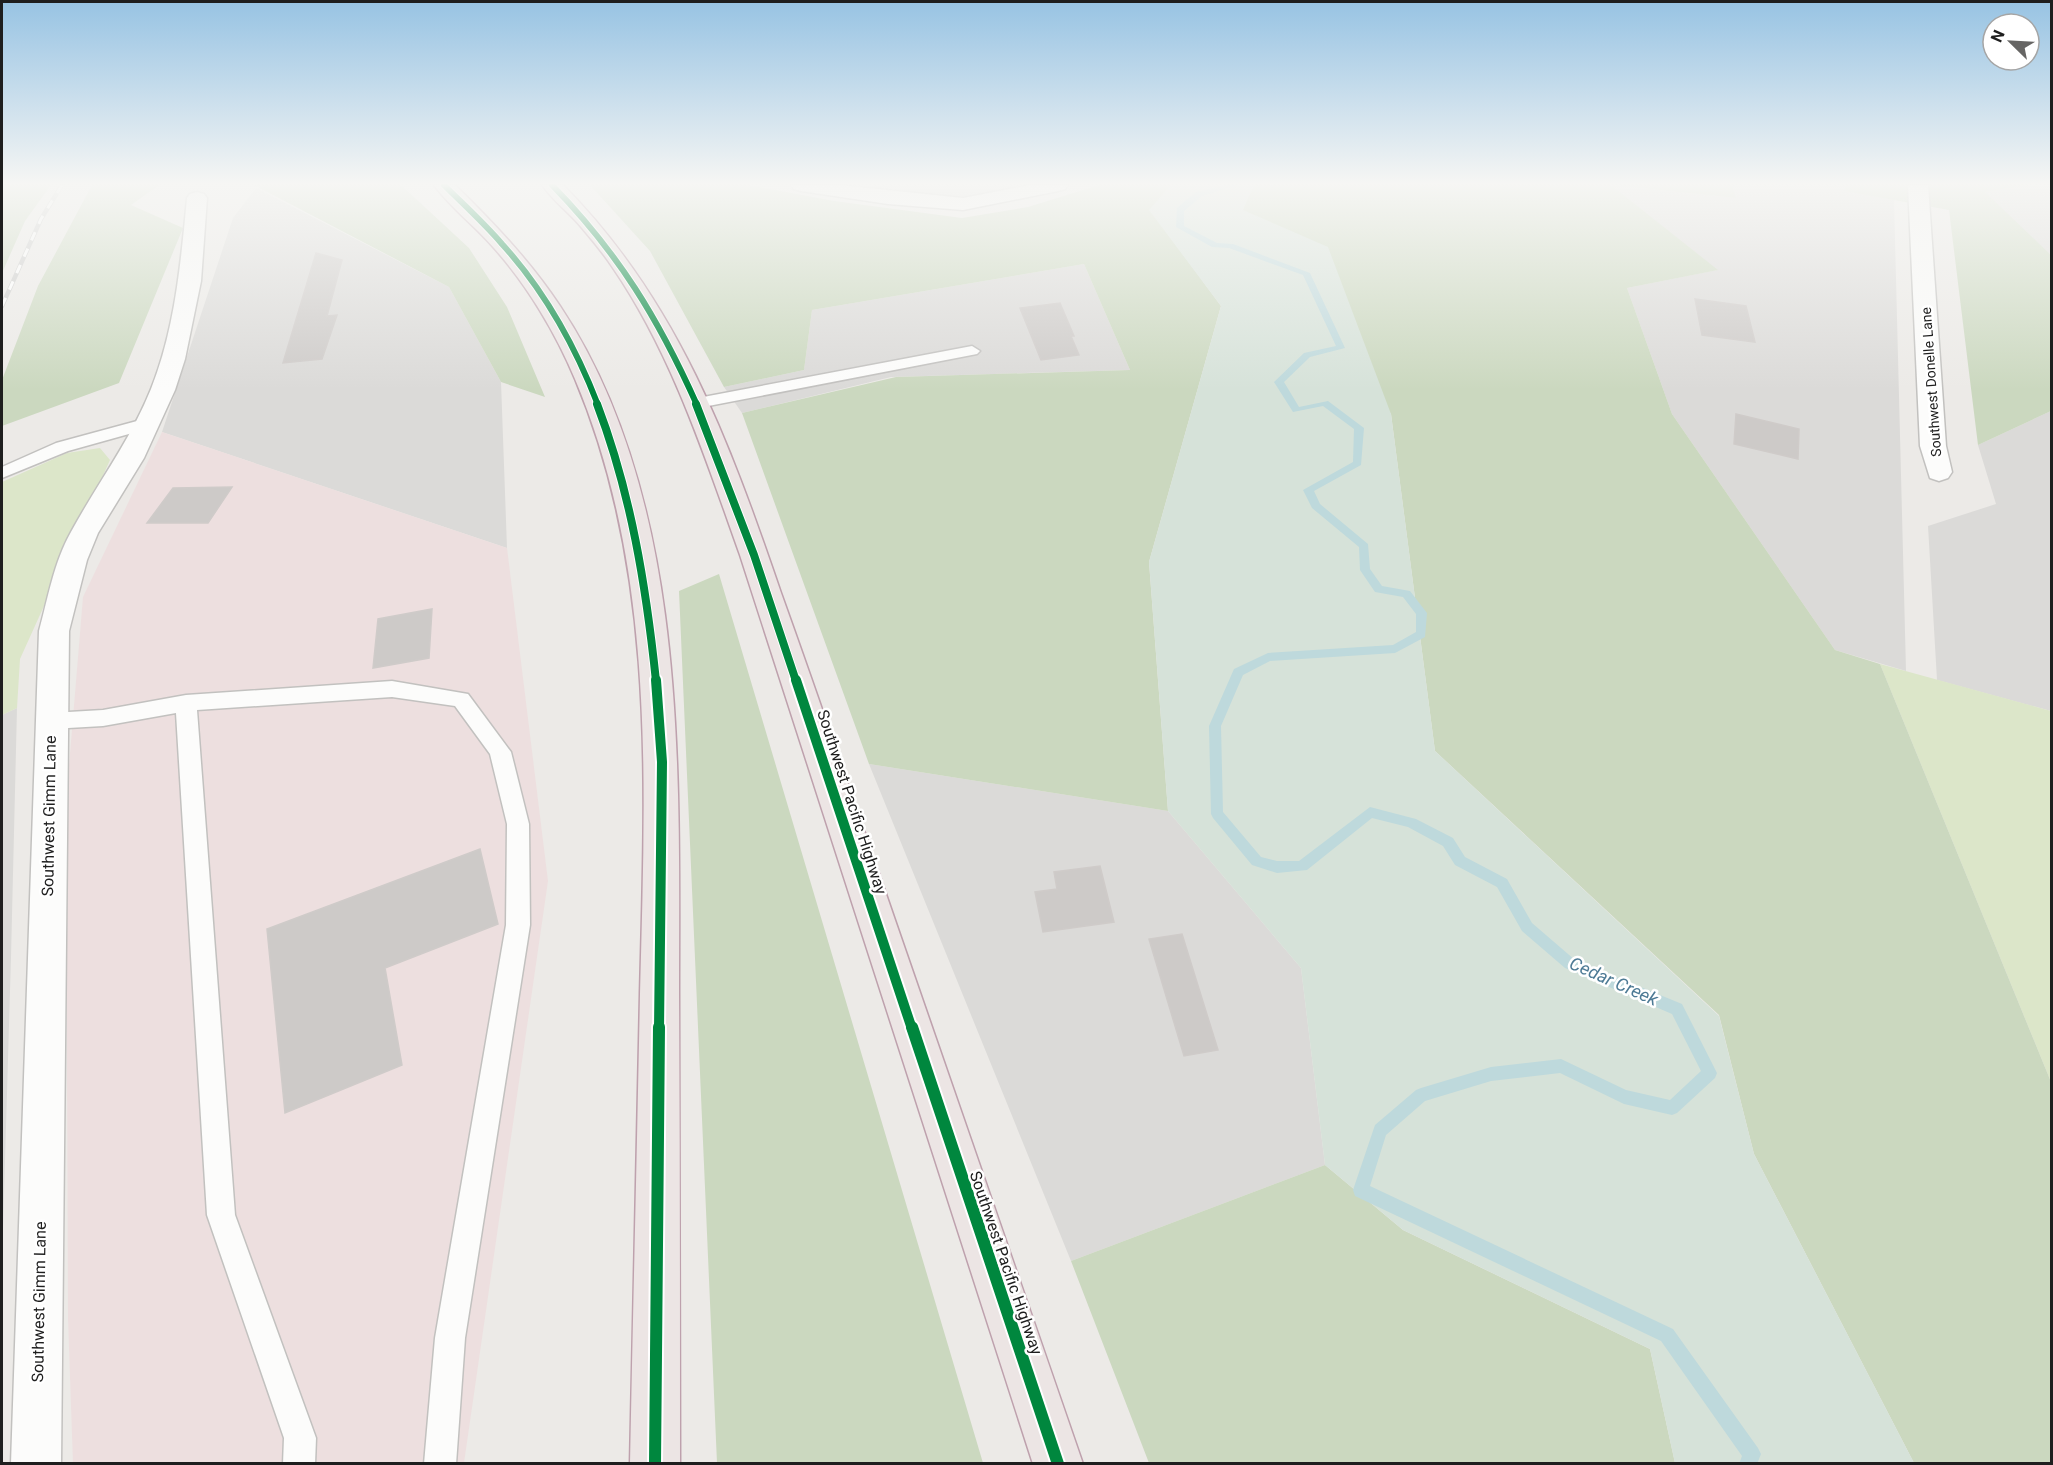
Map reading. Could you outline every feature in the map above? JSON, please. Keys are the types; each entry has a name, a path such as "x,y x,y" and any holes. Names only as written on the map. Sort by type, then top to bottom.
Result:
{"highway":[{"path":"513,253 558,318 599,400 634,520 656,657 662,762 655,1464"},
{"name":"Southwest Pacific Highway","path":"614,253 630,274 659,322 698,403 754,555 1058,1464"}],"street":[{"name":"Southwest Gimm Lane","path":"36,1464 54,631 84,533 131,458 148,423 173,359 185,309 191,253"},
{"name":"Southwest Donelle Lane","path":"1922,253 1933,446 1939,472"}],"lane":[{"path":"698,403 972,351"},
{"path":"2,474 62,447 148,423"},
{"path":"51,721 102,718 186,703 392,689 461,699 500,752 518,824 518,925 450,1338 440,1464"},
{"path":"186,703 221,1215 300,1438 299,1464"}],"shaded area":[{"path":"221,253 383,253 449,287 501,382 507,548 162,432"},
{"path":"1182,253 1330,253 1391,414 1435,751 1719,1016 1754,1154 1914,1463 1675,1463 1650,1349 1403,1230 1325,1165 1301,968 1168,811 1149,562 1221,306"},
{"path":"1696,253 1895,253 1906,671 1835,650 1672,414 1627,288 1717,270"},
{"path":"1084,264 1130,370 891,377 742,413 724,387 804,370 812,310"},
{"path":"2051,411 2051,711 1937,680 1928,526 1996,504 1978,445"},
{"path":"162,432 507,548 548,881 464,1463 73,1464 68,1318 66,802 83,597"},
{"path":"17,708 11,957 2,1263 2,715"},
{"path":"869,764 1168,811 1301,968 1325,1165 1071,1261"}],"green space":[{"path":"2,253 11,253 2,273"},
{"path":"55,253 173,253 119,383 2,426 2,380 38,286"},
{"path":"385,253 472,253 507,307 545,397 501,382 449,287"},
{"path":"651,253 1182,253 1221,306 1149,562 1168,811 869,764 742,413 896,377 1130,370 1084,264 812,310 804,370 724,387"},
{"path":"1274,253 1697,253 1718,270 1627,288 1672,414 1835,650 1880,664 2051,1082 2051,1463 1914,1463 1754,1154 1719,1015 1435,751 1391,414"},
{"path":"1954,253 2049,253 2051,411 1978,445"},
{"path":"100,448 110,460 20,659 17,708 2,715 2,482 67,453"},
{"path":"719,574 983,1463 717,1463 679,591"},
{"path":"1880,664 2051,711 2051,1082"},
{"path":"1325,1165 1403,1230 1650,1349 1675,1463 1149,1463 1071,1261"}],"building":[{"path":"316,253 342,260 327,316 337,315 322,359 283,363"},
{"path":"1695,299 1746,306 1755,342 1702,335"},
{"path":"1060,303 1074,336 1071,336 1079,355 1041,360 1020,308"},
{"path":"1736,414 1799,429 1798,459 1734,444"},
{"path":"232,487 208,523 147,523 173,488"},
{"path":"432,609 429,658 373,668 378,619"},
{"path":"480,849 498,924 385,968 402,1065 285,1113 267,929"},
{"path":"1100,866 1114,922 1043,932 1035,892 1057,889 1054,872"},
{"path":"1182,934 1218,1050 1184,1056 1149,939"}],"waterway":[{"name":"Cedar Creek","path":"1251,253 1306,273 1341,348 1307,355 1279,382 1296,410 1325,403 1359,428 1358,463 1308,490 1316,506 1364,546 1365,570 1379,589 1406,594 1422,613 1421,634 1395,649 1268,657 1238,672 1215,726 1217,814 1257,861 1277,867 1302,866 1370,812 1411,823 1448,842 1460,861 1502,883 1527,927 1570,964 1677,1009 1710,1073 1672,1108 1624,1097 1561,1066 1491,1074 1421,1095 1380,1130 1361,1190 1667,1335 1752,1454 1748,1464"}],"railway":[{"path":"2,306 26,253"}],"cycle path":[{"path":"509,253 550,309 587,377 614,448 634,523 647,601 662,762 655,1464"},
{"path":"613,253 650,310 675,356 717,454 754,555 1058,1464"}]}
